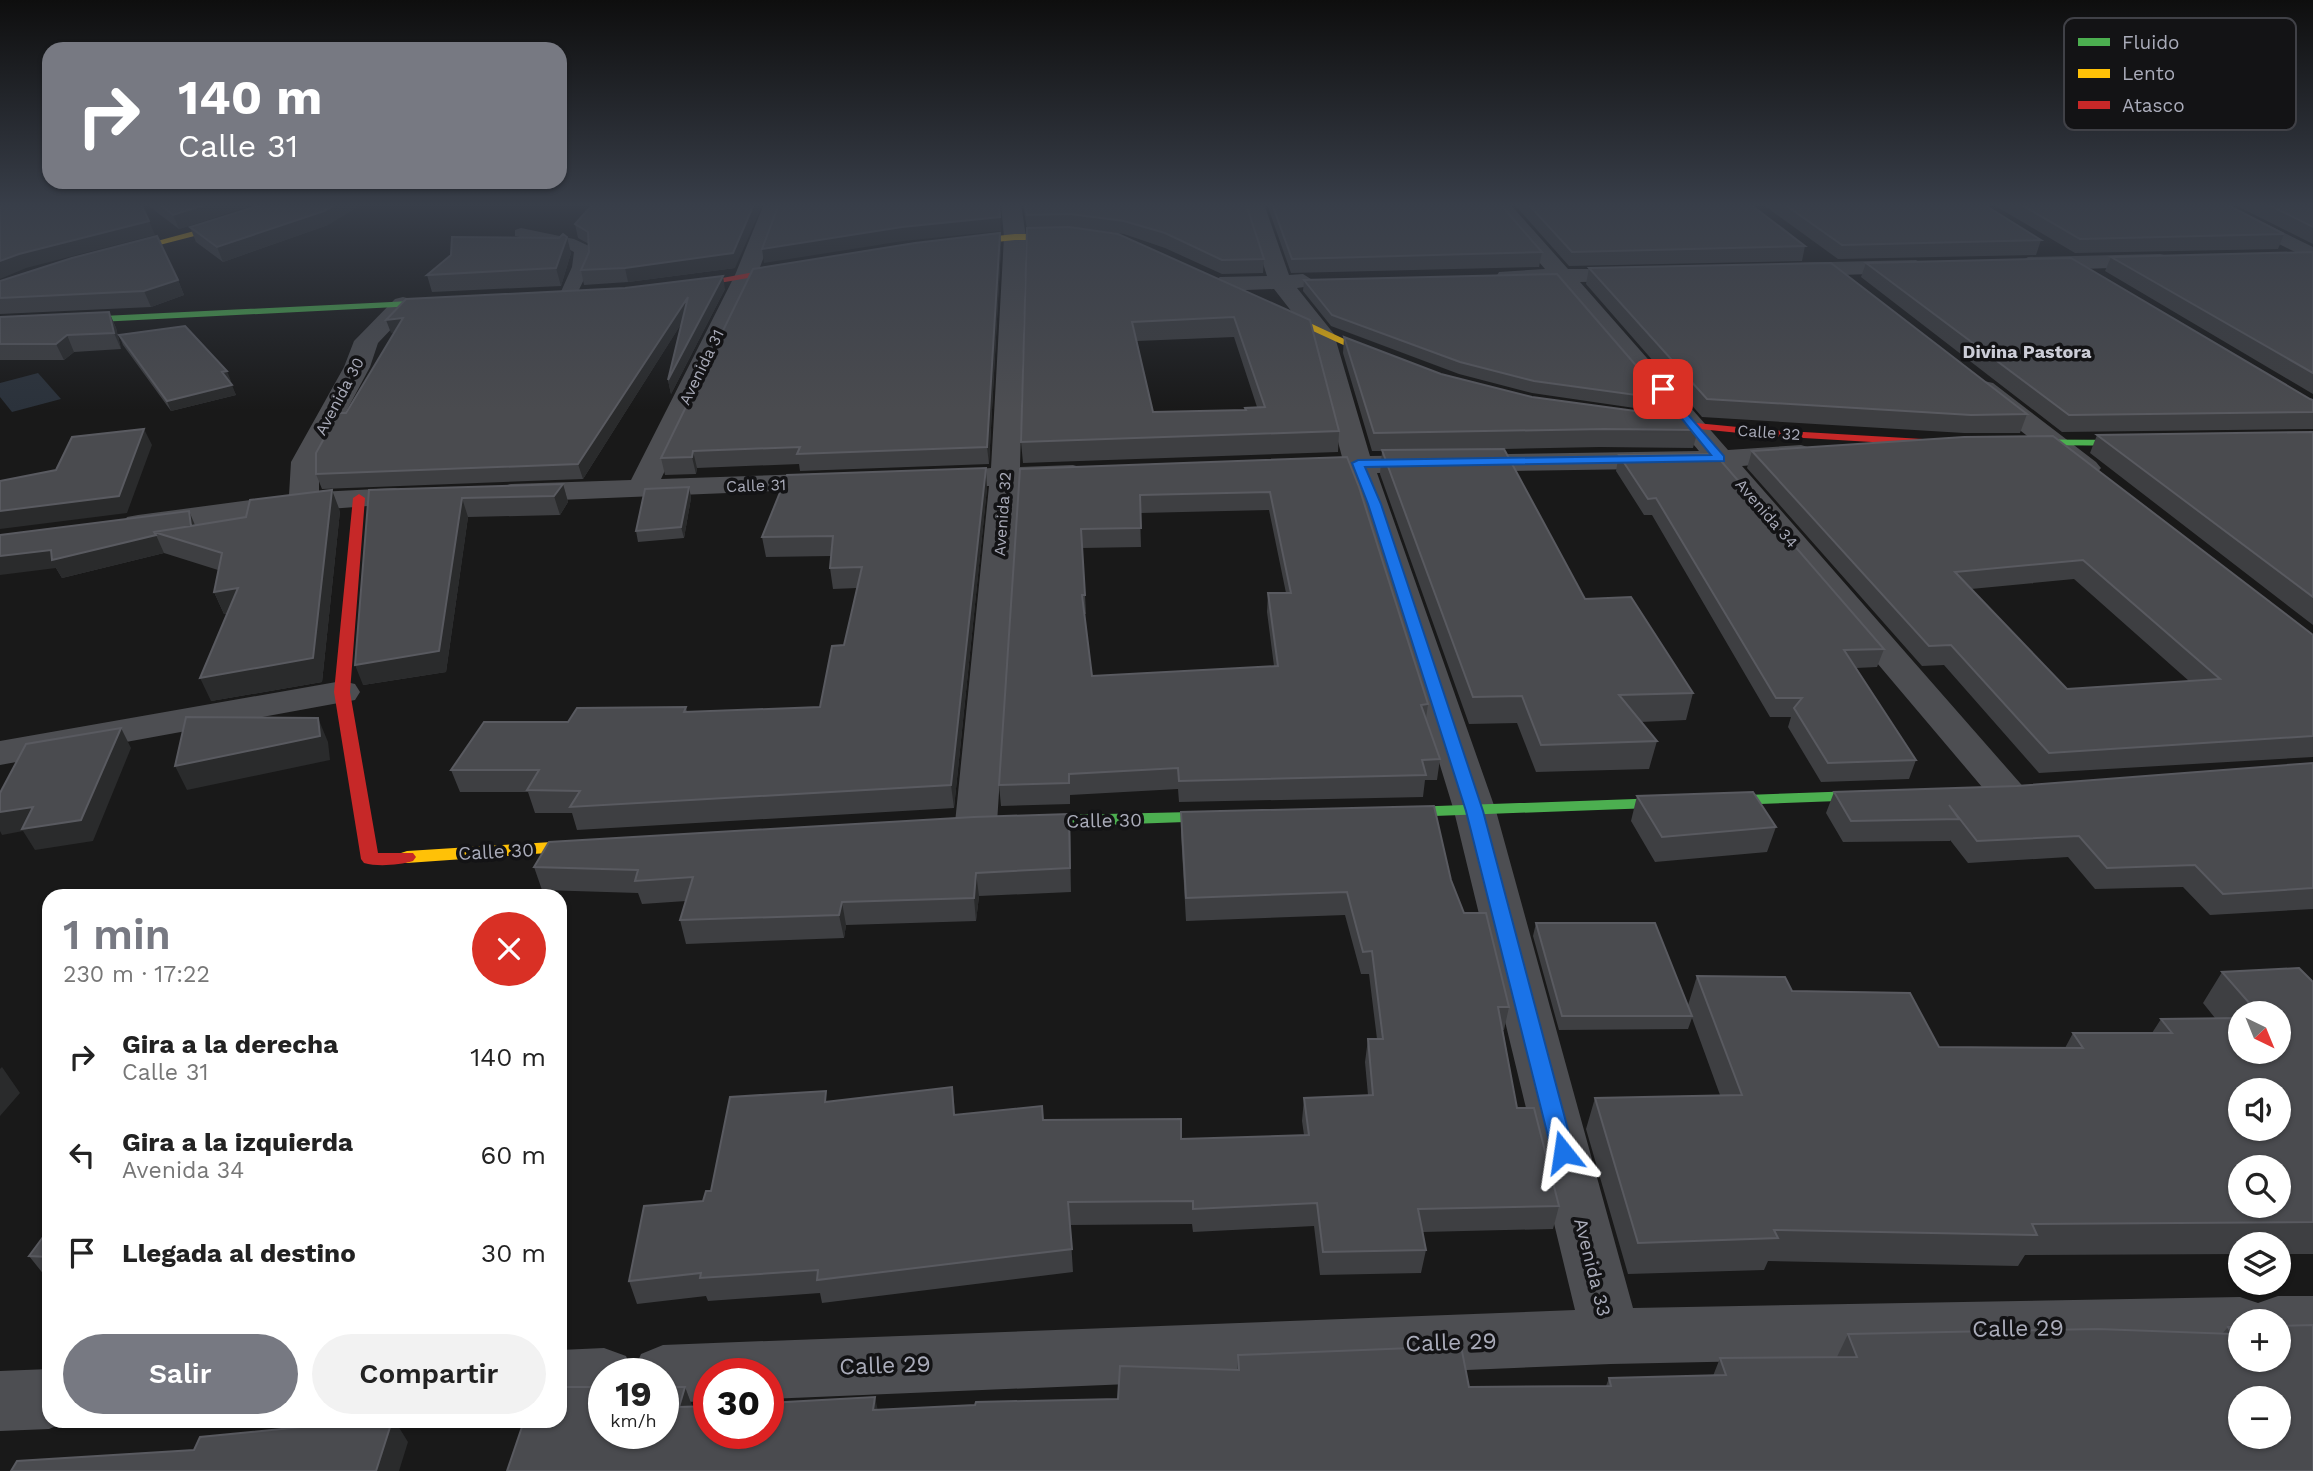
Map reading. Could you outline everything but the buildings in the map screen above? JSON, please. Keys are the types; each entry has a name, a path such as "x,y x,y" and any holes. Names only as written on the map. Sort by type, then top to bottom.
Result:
{"main road":[{"path":"662,289 760,273"},
{"path":"1215,281 1322,334 1403,367"},
{"path":"562,296 592,295"},
{"path":"0,324 467,301"},
{"name":"Calle 32","path":"1624,418 1696,427 1964,444"},
{"path":"1964,444 2164,442"},
{"path":"342,692 359,498"},
{"name":"Calle 30","path":"342,692 370,859 618,844"},
{"path":"1364,813 1898,795"},
{"name":"Calle 30","path":"983,823 1253,816"}],"street":[{"name":"Avenida 32","path":"983,823 1005,477 1014,273"},
{"name":"Avenida 33","path":"1277,273 1280,282 1322,334 1358,463 1375,504 1475,811 1611,1336"},
{"name":"Avenida 34","path":"1562,273 1696,427 1720,459 2003,791"},
{"path":"1483,277 1657,273"},
{"path":"1837,273 1864,294"},
{"path":"2085,273 2104,284"},
{"name":"Avenida 31","path":"641,489 746,275"},
{"path":"1215,281 1320,281"},
{"name":"Avenida 30","path":"304,502 305,462 314,442 358,367 366,341 403,304"},
{"path":"1960,369 2109,486"},
{"path":"1276,467 1358,463 1720,459 1964,444"},
{"path":"911,480 1100,473"},
{"name":"Calle 31","path":"480,494 870,481"},
{"path":"110,528 304,502 426,496"},
{"path":"0,753 342,692"},
{"path":"2291,1324 2313,1323"},
{"name":"Calle 29","path":"679,1373 1611,1336 2228,1324"},
{"path":"567,1378 588,1377"},
{"path":"0,1401 42,1399"}],"lane":[{"path":"562,296 577,273"}],"shaded area":[{"path":"38,373 61,399 12,412 0,397 0,383"}],"traffic: fast":[{"path":"0,324 452,302"},
{"path":"1923,442 2146,443"},
{"path":"1382,813 1885,795"},
{"path":"1019,822 1235,816"}],"traffic: slow":[{"path":"1264,305 1391,363"},
{"path":"407,857 599,845"}],"traffic: jam":[{"path":"673,288 764,273"},
{"path":"1644,421 1769,433 1923,442"},
{"path":"359,498 342,692 370,859 407,857"}],"district":[{"name":"Divina Pastora","path":"2027,352"}],"route":[{"path":"1563,1152 1475,811 1375,504 1358,463 1720,459 1663,389"}]}
